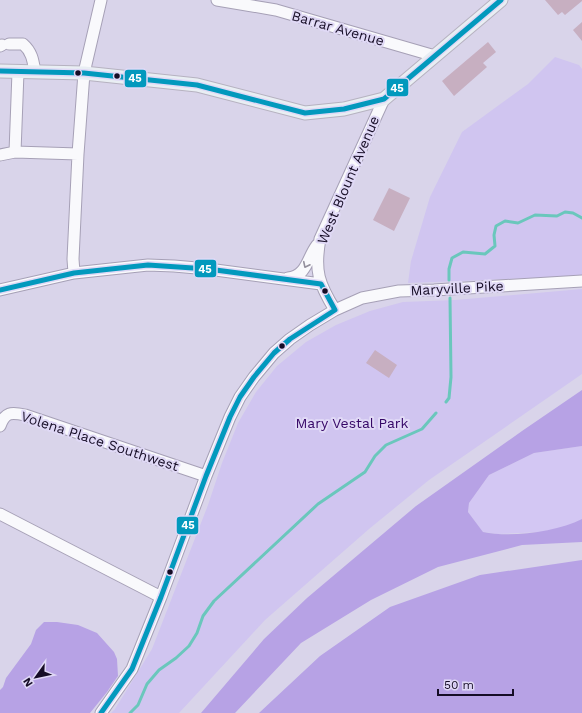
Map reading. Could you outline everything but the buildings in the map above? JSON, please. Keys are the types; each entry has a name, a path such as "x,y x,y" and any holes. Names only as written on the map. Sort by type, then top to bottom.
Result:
{"main road":[{"path":"0,71 84,73 197,85 305,112 344,109 384,99 500,0"}],"street":[{"path":"74,273 73,259 78,154 84,73 101,0"},
{"name":"Barrar Avenue","path":"217,0 276,10 435,56"},
{"path":"4,45 23,44 29,49 33,59 35,72"},
{"path":"15,152 18,72"},
{"name":"West Blount Avenue","path":"335,310 318,276 317,264 320,239 384,99"},
{"path":"0,155 15,152 78,154"},
{"path":"282,278 293,277 300,274 320,239"},
{"path":"0,290 74,273 148,265 174,266 282,278 321,284"},
{"name":"Maryville Pike","path":"335,310 362,298 399,291 582,281"},
{"path":"101,713 132,669 162,597 206,476 230,417 240,397 265,363 290,339 335,310"},
{"name":"Volena Place Southwest","path":"0,426 3,418 7,415 14,413 25,414 206,476"},
{"path":"0,514 162,597"}],"shaded area":[{"path":"582,390 582,446 534,453 489,475 469,503 468,512 483,532 494,534 533,533 571,524 582,519 582,542 522,545 438,567 371,600 301,643 235,713 201,713 264,639 307,598 416,506"},
{"path":"582,446 582,519 569,526 541,532 497,534 483,532 468,512 469,503 489,475 534,453"},
{"path":"582,560 582,713 259,713 320,656 390,607 480,575"},
{"path":"44,622 78,625 97,633 114,652 117,659 118,676 90,713 0,713 0,690 3,687 6,678 31,644 36,630"}],"green space":[{"path":"555,57 579,65 582,69 582,276 408,283 411,261 430,197 462,132 528,84"},
{"name":"Mary Vestal Park","path":"582,289 582,374 429,480 369,529 265,620 179,713 111,713 115,709 152,649 238,423 256,392 277,366 306,342 336,325 370,311 403,302 455,300"}],"waterway":[{"path":"449,280 449,269 452,258 463,252 485,254 495,246 494,235 496,226 505,221 518,223 535,215 557,216 565,212 573,213 582,218"},
{"path":"446,402 449,398 451,377 450,298"},
{"path":"130,713 138,705 147,684 159,670 176,658 189,646 197,633 203,616 214,601 318,504 365,472 375,456 386,445 422,429 436,413"}],"transit line":[{"name":"45","path":"0,71 84,73 197,85 305,113 344,109 384,99 501,0"},
{"name":"45","path":"0,290 74,273 148,265 208,269 321,284 335,310 290,339 274,353 240,397 230,417 206,476 161,597 132,669 101,713"}]}
